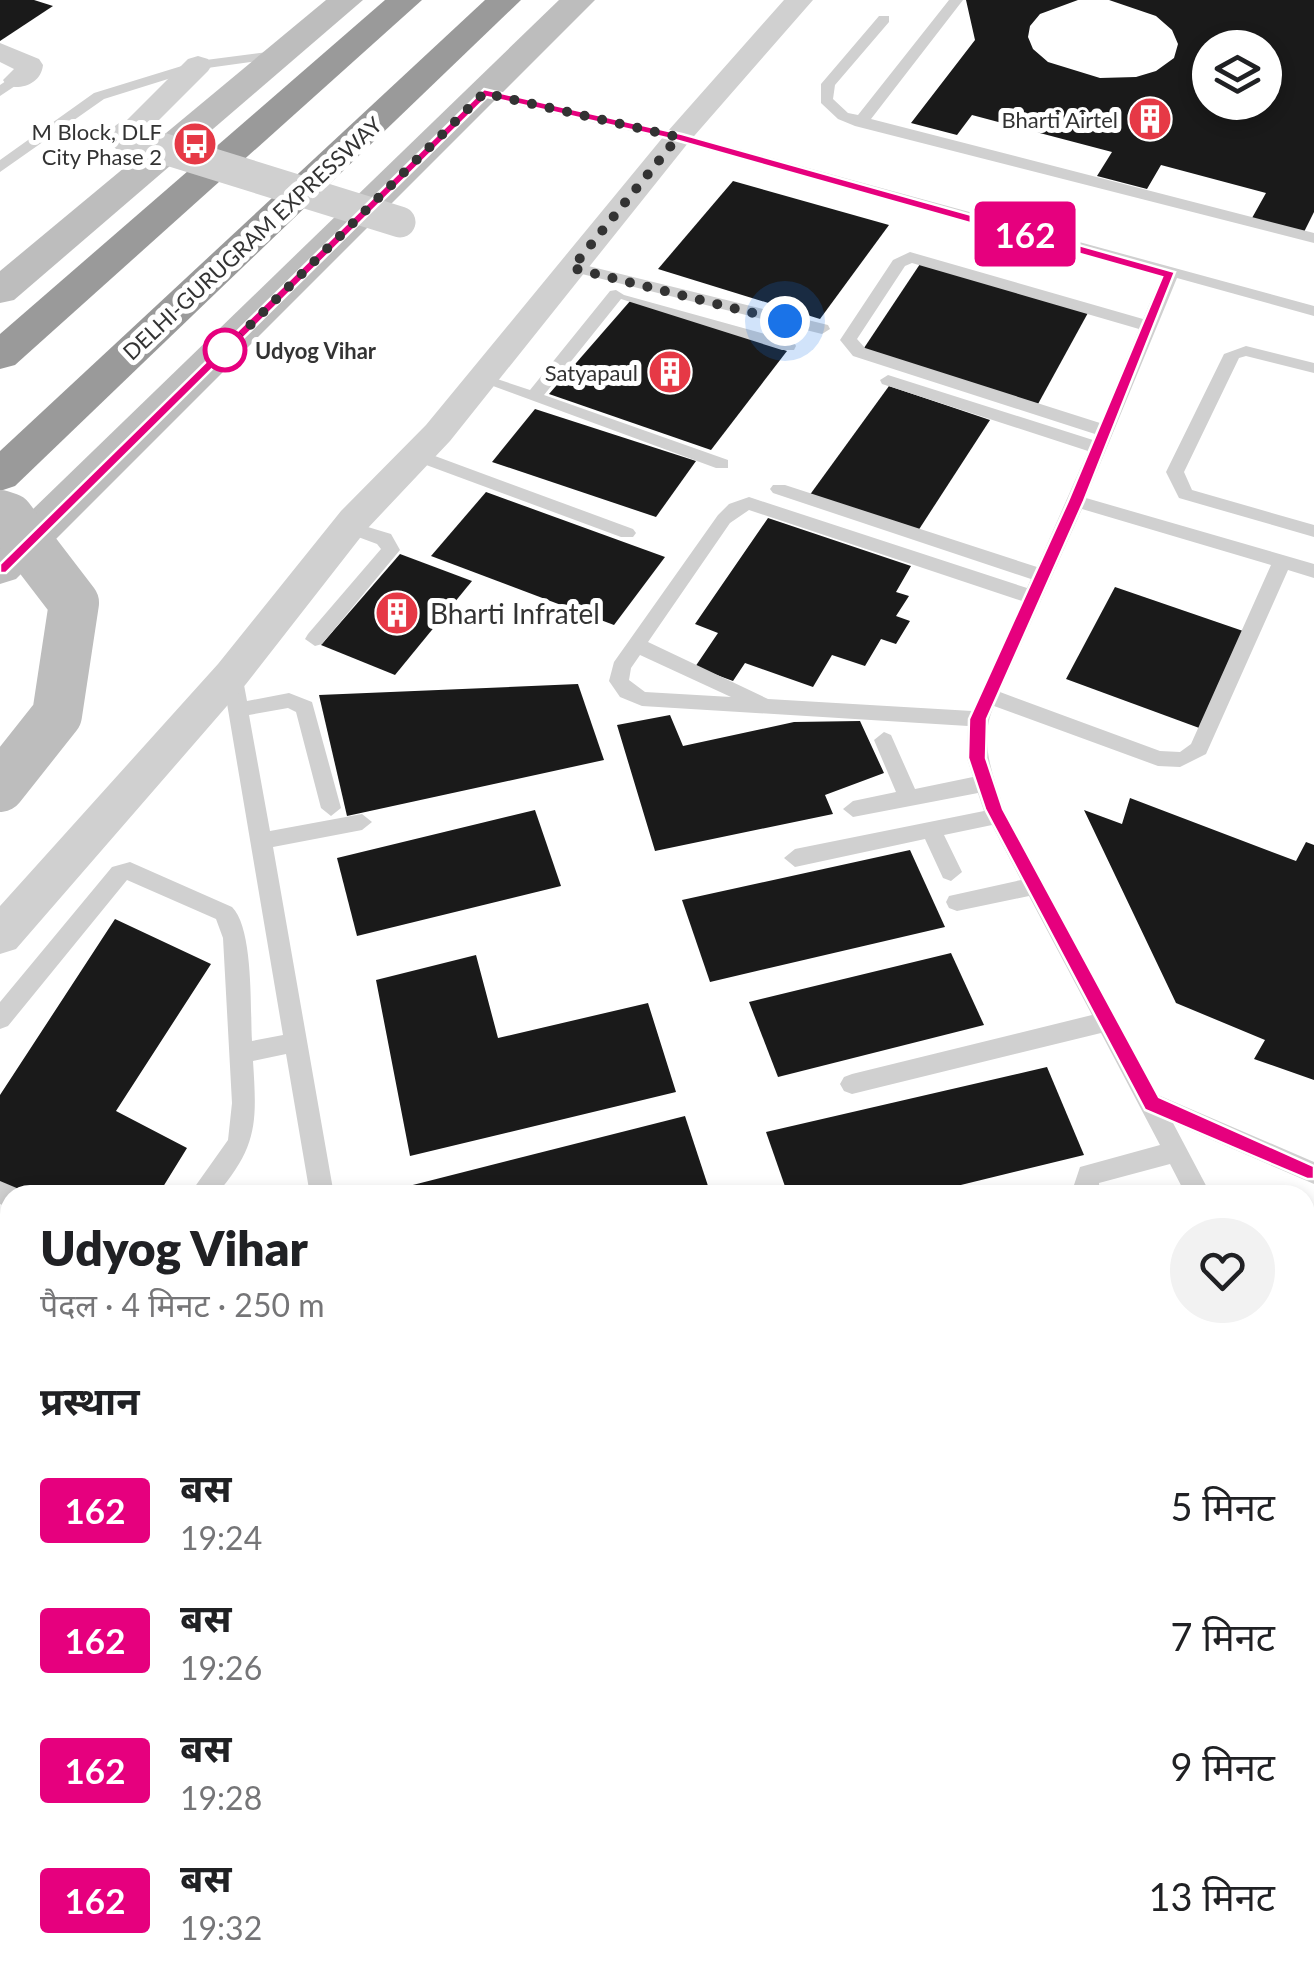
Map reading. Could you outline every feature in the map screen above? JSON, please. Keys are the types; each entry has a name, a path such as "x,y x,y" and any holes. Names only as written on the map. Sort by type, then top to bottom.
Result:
{"highway":[{"path":"0,356 405,0"},
{"name":"DELHI-GURUGRAM EXPRESSWAY","path":"0,476 504,0"}],"main road":[{"path":"0,292 346,0"},
{"path":"0,568 578,0"},
{"path":"0,514 9,518 74,603 57,714 0,787"}],"street":[{"path":"0,936 235,692 348,528 422,450 678,137 799,0"},
{"path":"0,52 30,64 28,72 8,86"},
{"path":"198,65 126,137 400,222"}],"lane":[{"path":"860,123 956,0"},
{"path":"884,20 828,84 831,108 860,123 1314,238"},
{"path":"0,167 99,96 198,65 283,54"},
{"path":"484,93 678,137 1170,275 1313,308"},
{"path":"1101,440 859,352 848,340 899,263 910,257 1148,326"},
{"path":"567,273 616,295 788,346"},
{"path":"567,273 822,329"},
{"path":"1170,275 1076,501 978,719 977,758 998,816 1194,1185"},
{"path":"533,397 616,295"},
{"path":"1314,368 1246,351 1232,354 1176,472 1185,494 1314,531"},
{"path":"482,378 722,464"},
{"path":"888,380 1101,440"},
{"path":"422,450 483,465"},
{"path":"422,450 627,532"},
{"path":"778,490 1042,576"},
{"path":"1076,501 1314,571"},
{"path":"978,719 642,699 627,692 619,681 620,667 724,519 735,508 750,503 1032,597"},
{"path":"315,639 391,550 384,539 348,528"},
{"path":"988,696 1158,758 1182,760 1192,756 1199,749 1282,562"},
{"path":"636,645 772,706"},
{"path":"320,1185 235,692 289,700 305,707 331,808"},
{"path":"884,740 909,799"},
{"path":"853,809 986,784"},
{"path":"796,858 998,816"},
{"path":"260,842 362,822"},
{"path":"931,830 951,872"},
{"path":"0,1019 115,877 130,871 224,913 232,920 244,1103 240,1141 230,1161 209,1185"},
{"path":"958,902 1036,886"},
{"path":"852,1084 1108,1021"},
{"path":"240,1054 295,1042"},
{"path":"1152,1104 1314,1173"},
{"path":"1086,1185 1089,1175 1176,1150"}],"building":[{"path":"0,0 34,0 53,6 0,41"},
{"name":"Bharti Airtel","path":"966,0 1078,0 1040,14 1030,26 1028,37 1033,49 1048,62 1100,78 1136,77 1156,71 1174,58 1178,44 1172,30 1156,16 1109,0 1314,0 1314,212 1304,232 1252,218 1266,193 1161,165 1147,189 1097,176 1112,152 972,115 957,135 911,123 975,40"},
{"path":"733,181 889,225 820,319 658,269"},
{"path":"920,264 1089,311 1038,404 862,351"},
{"name":"Satyapaul","path":"631,300 787,351 711,450 549,394"},
{"path":"889,386 990,420 916,534 809,496"},
{"path":"535,409 696,461 656,517 492,462"},
{"path":"486,492 665,557 614,625 431,556"},
{"path":"768,518 911,566 896,592 909,596 896,616 910,621 896,644 881,639 865,666 832,655 813,687 745,663 733,681 695,667 718,633 695,624"},
{"name":"Bharti Infratel","path":"400,554 472,581 395,675 321,645"},
{"path":"1115,587 1246,632 1202,729 1066,679"},
{"path":"578,684 604,760 347,816 319,695"},
{"path":"670,715 683,746 794,722 860,721 884,773 825,795 833,814 655,851 617,725"},
{"path":"1130,798 1296,861 1306,842 1314,845 1314,1080 1254,1059 1265,1040 1176,1003 1084,810 1122,824"},
{"path":"535,810 561,886 357,936 337,858"},
{"path":"910,850 945,927 710,982 682,900"},
{"path":"115,919 211,964 116,1111 187,1148 164,1185 0,1184 0,1095"},
{"path":"951,953 984,1025 778,1077 749,1002"},
{"path":"476,955 498,1038 648,1003 676,1092 410,1156 376,980"},
{"path":"1047,1067 1084,1155 961,1185 785,1185 766,1132"},
{"path":"685,1116 708,1185 413,1185"}],"bus line":[{"name":"162","path":"0,568 484,93 678,137 1170,275 1076,501 978,719 977,758 994,809 1152,1104 1314,1173"}],"place":[{"name":"Bharti Airtel","path":"1150,119"},
{"name":"M Block, DLF City Phase 2","path":"195,144"},
{"name":"Udyog Vihar","path":"225,350"},
{"name":"Satyapaul","path":"670,372"},
{"name":"Bharti Infratel","path":"397,613"}],"route":[{"path":"225,350 484,93 678,137 572,268 785,321"}]}
